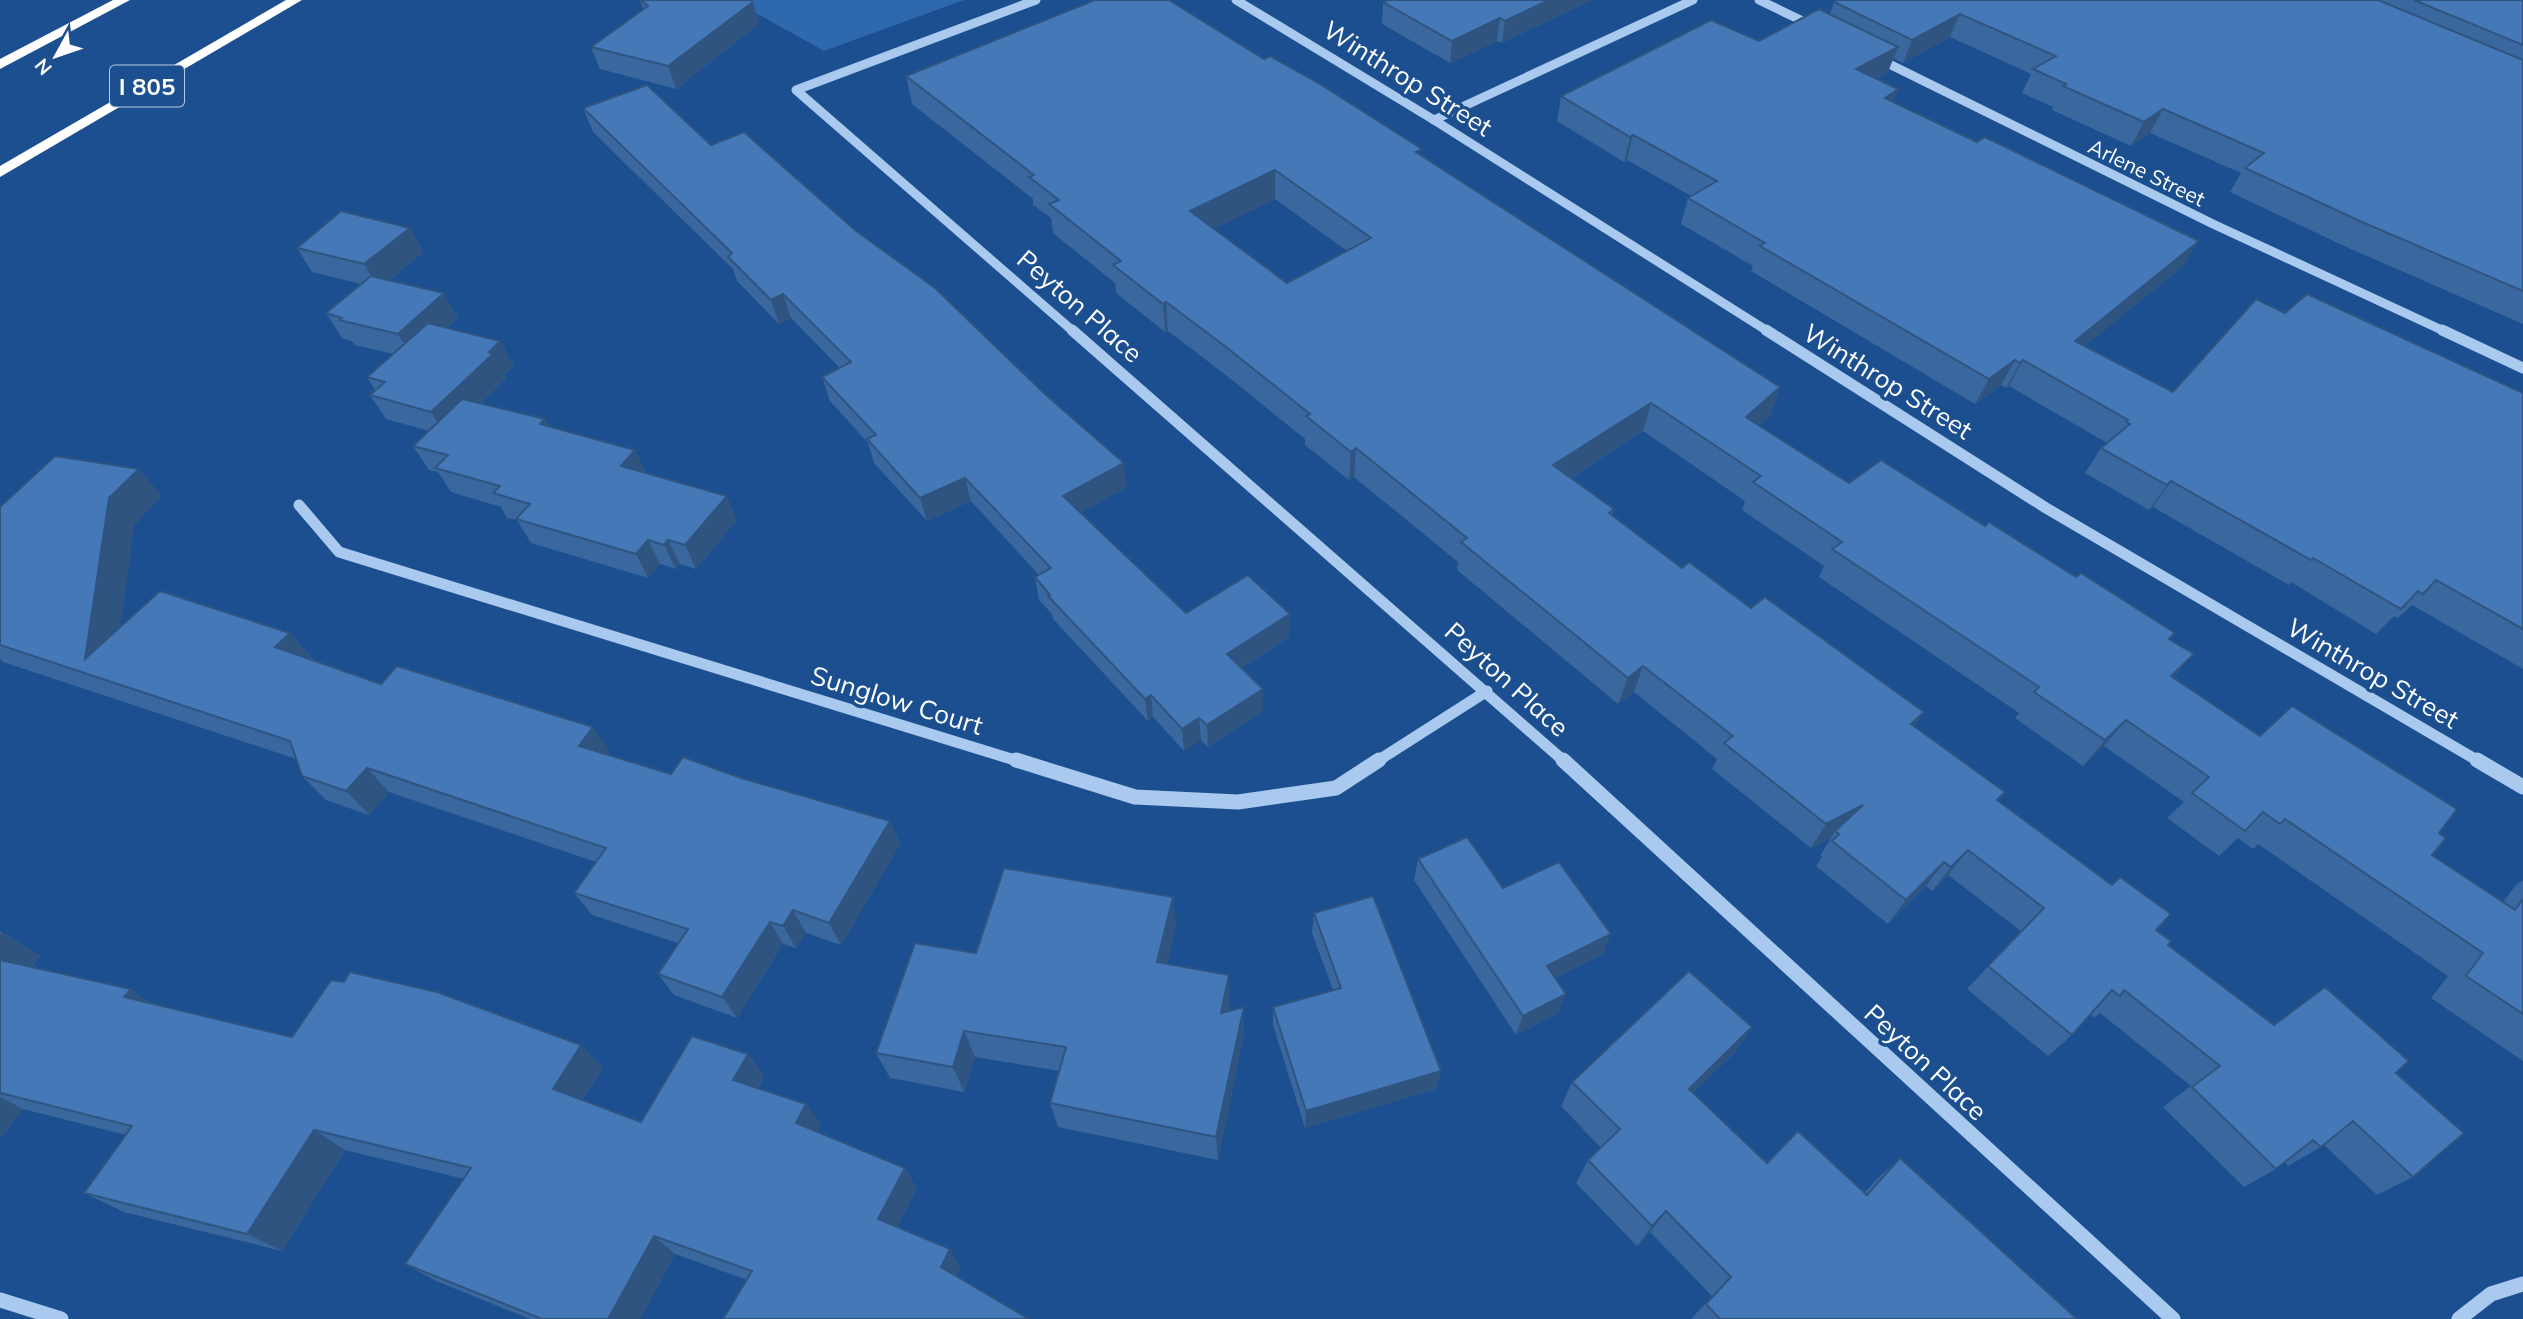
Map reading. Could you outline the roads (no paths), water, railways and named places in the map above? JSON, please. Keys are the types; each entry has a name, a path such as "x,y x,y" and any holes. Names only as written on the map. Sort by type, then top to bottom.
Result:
{"highway":[{"path":"0,65 123,0"},
{"name":"I 805","path":"0,172 295,0"}],"street":[{"name":"Peyton Place","path":"1036,0 796,90 1487,691 2173,1319"},
{"name":"Winthrop Street","path":"1236,0 1434,120 2046,508 2523,788"},
{"path":"1434,120 1693,0"},
{"path":"1759,0 1821,30"},
{"name":"Arlene Street","path":"1870,54 2213,224 2523,368"},
{"name":"Sunglow Court","path":"299,505 339,552 1135,797 1238,802 1336,788 1487,691"},
{"path":"2459,1319 2491,1294 2523,1284"},
{"path":"0,1300 61,1319"}]}
